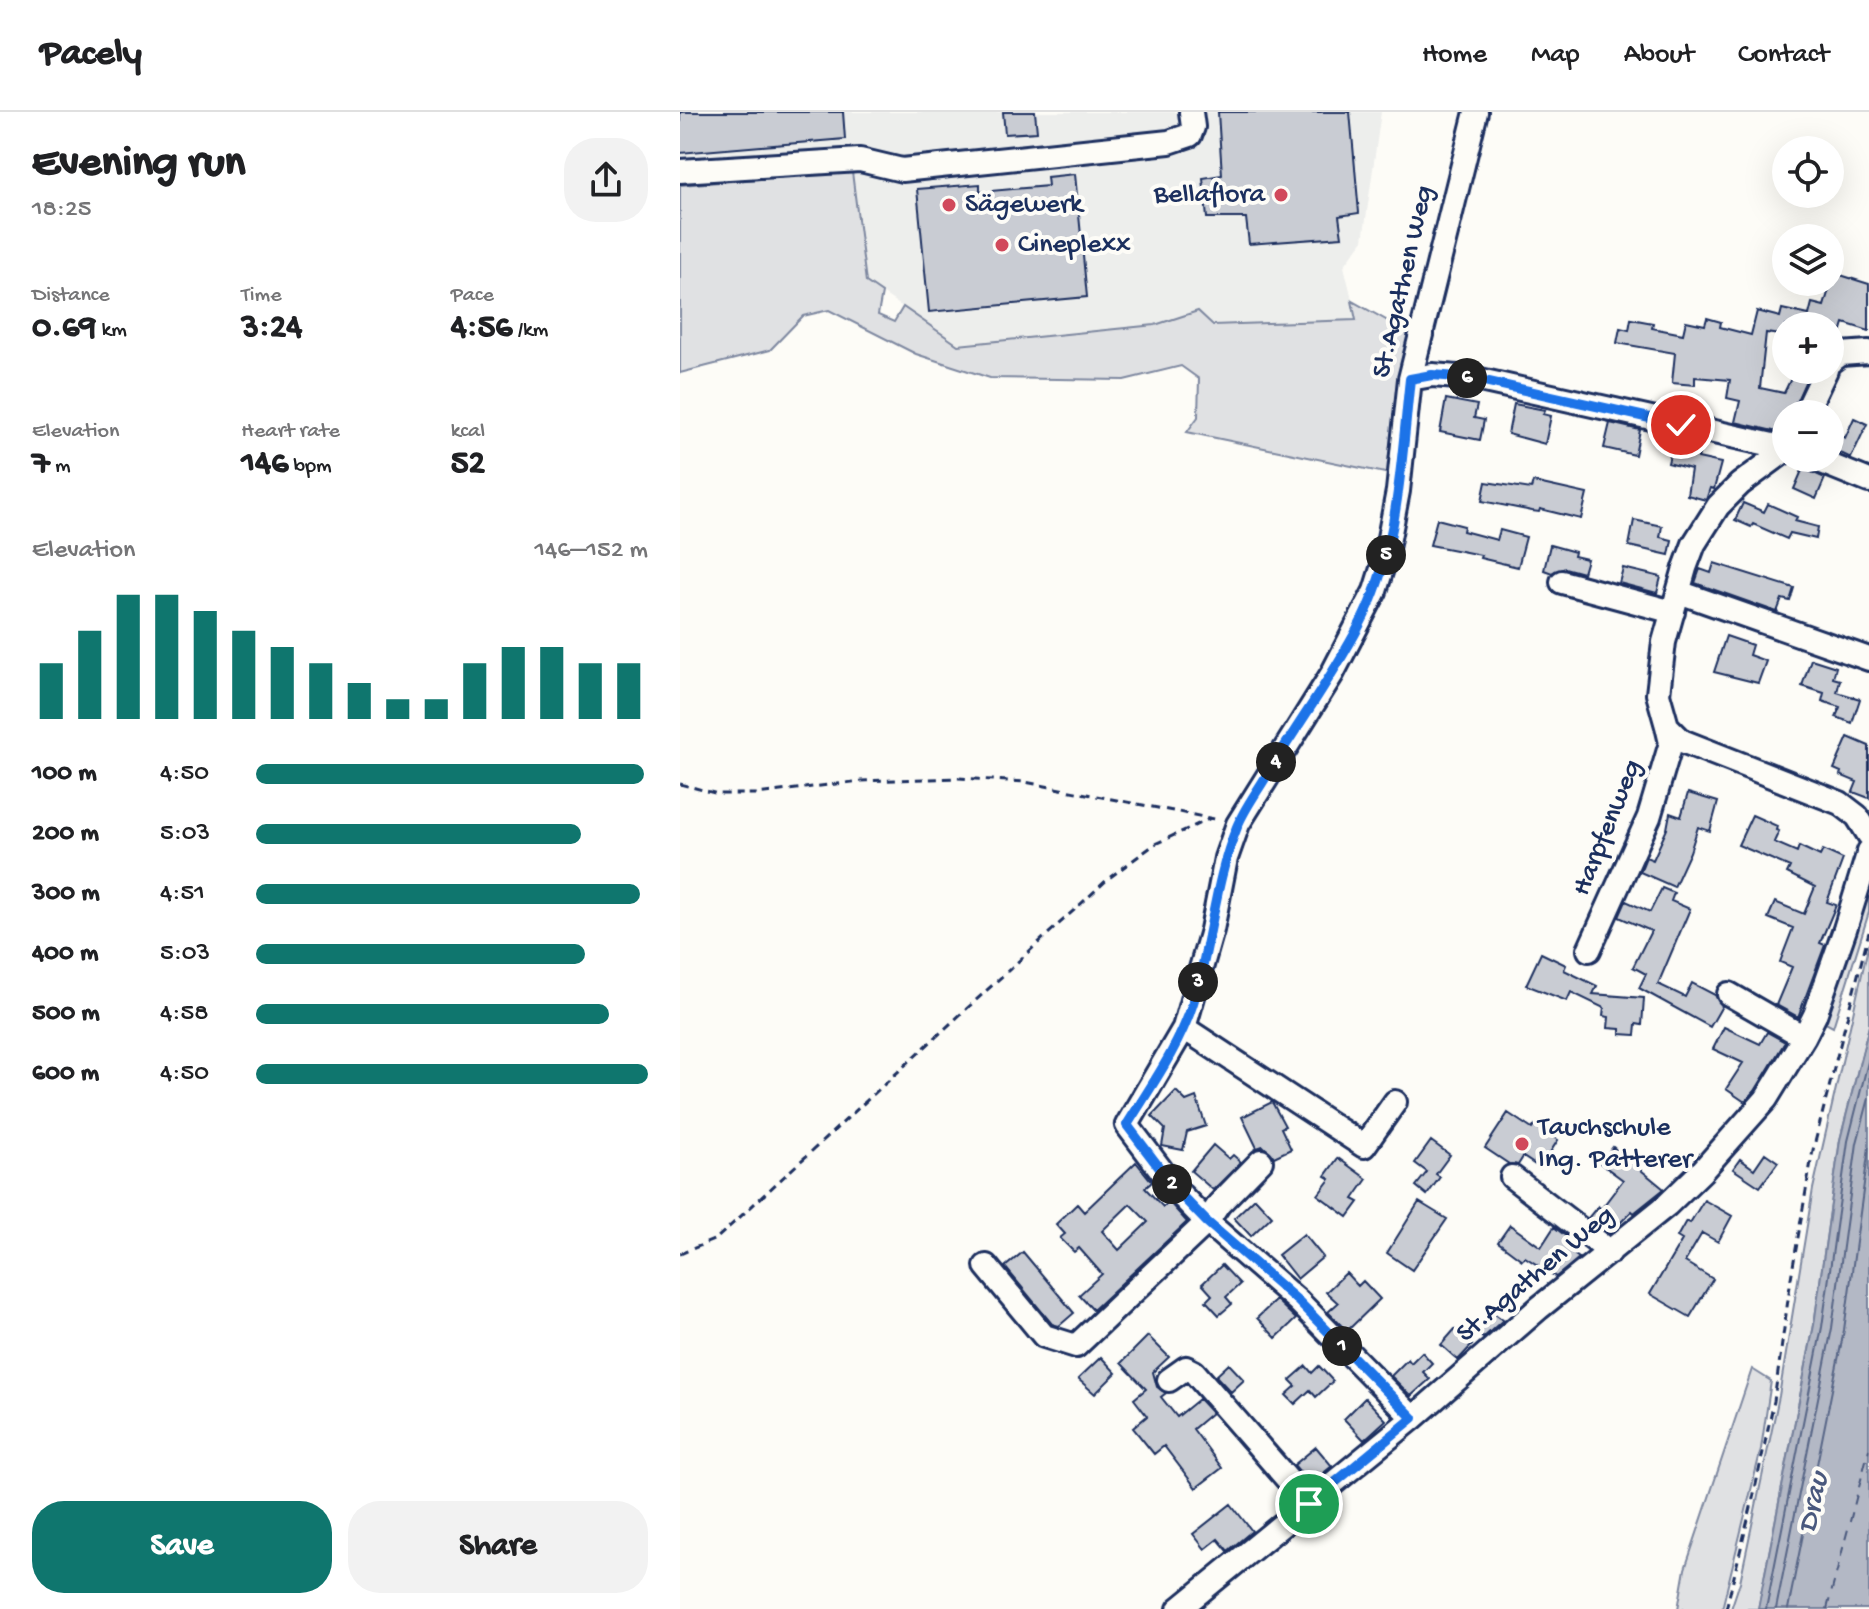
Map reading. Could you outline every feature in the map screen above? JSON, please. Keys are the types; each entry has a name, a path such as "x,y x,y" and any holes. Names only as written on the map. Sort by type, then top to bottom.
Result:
{"street":[{"path":"680,171 860,160 902,170 1169,142 1190,135 1191,112"},
{"name":"St.Agathen Weg","path":"1207,1222 1177,1191 1127,1125 1184,1028 1212,930 1226,858 1238,824 1332,674 1375,591 1385,559 1398,491 1410,379 1476,112"},
{"path":"1844,354 1869,352"},
{"path":"1410,379 1432,375 1471,378 1772,446"},
{"path":"1772,460 1718,506 1694,544 1664,642 1658,694 1667,726 1682,741 1840,803 1857,816 1869,835"},
{"path":"1844,471 1869,481"},
{"path":"1562,582 1676,602 1869,659"},
{"name":"Harpfenweg","path":"1589,950 1649,817 1671,743 1667,726"},
{"name":"St.Agathen Weg","path":"1179,1609 1413,1418 1539,1308 1667,1205 1702,1171 1766,1099 1804,1037 1815,1015 1869,851"},
{"path":"1729,994 1804,1037"},
{"path":"1184,1028 1364,1146 1395,1102"},
{"path":"986,1266 1044,1336 1076,1346 1207,1222 1219,1204 1261,1161"},
{"path":"1512,1177 1610,1252"},
{"path":"1207,1222 1298,1301 1413,1418"},
{"path":"1169,1380 1186,1368 1194,1372 1309,1504"}],"path":[{"path":"680,784 718,794 757,794 861,781 959,778 1025,782 1238,824"},
{"path":"680,1254 716,1239 1109,878 1155,844 1209,819"},
{"path":"1726,1609 1774,1401 1813,1150 1869,932"}],"shaded area":[{"path":"680,112 1381,112 1363,240 1344,266 1357,320 1213,325 1198,311 1155,325 958,345 866,282 852,172 680,185"},
{"path":"852,172 866,282 882,293 878,315 894,322 903,307 958,345 1155,325 1198,311 1213,325 1356,320 1352,301 1411,334 1395,475 1187,432 1198,417 1199,379 1181,366 1124,380 990,378 916,354 829,310 803,316 770,350 680,373 680,185"},
{"path":"1869,868 1869,912 1833,1027 1818,1019"},
{"path":"1869,943 1869,1026 1840,1140 1814,1325 1758,1609 1731,1609 1740,1582 1779,1396 1813,1189"},
{"path":"1752,1369 1771,1381 1761,1449 1722,1609 1678,1609 1685,1569"}],"water":[{"name":"Drau","path":"1869,1026 1869,1609 1758,1609 1814,1325 1840,1140"}],"building":[{"path":"680,112 843,112 845,139 680,153"},
{"path":"1003,112 1035,112 1037,132 1005,134"},
{"name":"Bellaflora","path":"1218,112 1350,112 1359,213 1339,216 1342,237 1249,244 1246,218 1207,218 1203,178 1222,175"},
{"name":"Cineplexx","path":"1075,174 1087,297 929,312 917,189 980,184 980,192 1048,186 1047,177"},
{"path":"1844,276 1869,284 1869,331 1844,323 1844,312 1810,312 1812,303 1824,306 1827,296 1844,296"},
{"path":"1757,311 1772,315 1772,334 1766,333 1760,388 1784,393 1788,384 1804,384 1797,400 1772,400 1772,431 1735,422 1740,401 1727,398 1730,380 1695,377 1695,385 1672,383 1675,353 1617,343 1620,328 1629,330 1631,319 1653,323 1652,328 1683,334 1686,321 1705,325 1707,318 1721,322 1720,327 1751,335"},
{"path":"1446,399 1477,405 1474,418 1484,420 1480,440 1440,432"},
{"path":"1514,404 1545,410 1543,414 1551,416 1545,444 1508,434"},
{"path":"1854,418 1867,424 1851,458 1844,455 1845,438"},
{"path":"1610,423 1640,430 1635,455 1604,448"},
{"path":"1674,440 1701,447 1698,458 1721,463 1714,489 1710,488 1706,500 1687,495 1691,469 1668,463"},
{"path":"1801,472 1812,472 1825,478 1816,499 1794,489"},
{"path":"1486,482 1531,489 1533,482 1587,494 1581,519 1540,509 1539,512 1482,501"},
{"path":"1743,503 1764,512 1768,504 1797,517 1795,521 1818,527 1816,539 1790,533 1787,539 1753,524 1751,527 1735,520"},
{"path":"1437,519 1464,526 1463,531 1497,540 1500,530 1526,537 1518,567 1480,558 1481,555 1430,545"},
{"path":"1634,520 1662,526 1660,537 1672,540 1669,555 1629,546"},
{"path":"1550,545 1587,559 1583,573 1565,568 1552,573 1544,570"},
{"path":"1714,563 1794,588 1790,601 1782,599 1777,612 1695,583 1700,569 1711,573"},
{"path":"1623,568 1661,577 1657,593 1619,583"},
{"path":"1726,636 1752,645 1749,655 1766,661 1758,683 1714,672"},
{"path":"1811,659 1836,667 1833,678 1840,680 1837,692 1860,699 1852,723 1836,717 1840,707 1822,701 1824,693 1802,686"},
{"path":"1848,737 1869,746 1869,798 1853,792 1857,782 1834,769"},
{"path":"1688,793 1718,802 1710,831 1698,827 1674,887 1640,872 1646,857 1653,860 1667,829 1670,813 1681,817"},
{"path":"1752,815 1777,826 1776,830 1779,831 1774,842 1797,852 1799,846 1820,856 1823,850 1843,859 1827,902 1836,905 1820,943 1825,945 1798,1017 1776,1005 1792,967 1780,962 1793,928 1768,918 1775,902 1804,914 1815,887 1787,873 1790,867 1738,845"},
{"path":"1662,888 1674,893 1671,901 1690,909 1658,984 1685,997 1692,983 1715,995 1722,1006 1710,1027 1639,988 1646,974 1633,967 1651,931 1619,917 1626,901 1650,912"},
{"path":"1541,953 1566,965 1564,970 1597,986 1593,994 1644,998 1642,1025 1636,1024 1635,1035 1620,1034 1620,1029 1608,1028 1609,1017 1603,1016 1604,1008 1571,992 1567,1001 1526,985"},
{"path":"1724,1027 1760,1044 1767,1032 1785,1042 1745,1102 1726,1089 1743,1063 1713,1049"},
{"path":"1176,1091 1186,1101 1196,1097 1206,1126 1187,1132 1183,1150 1162,1146 1165,1129 1152,1116"},
{"path":"1272,1102 1285,1126 1281,1128 1291,1149 1274,1157 1263,1146 1257,1148 1242,1117"},
{"name":"Tauchschule Ing. Patterer","path":"1508,1113 1532,1129 1535,1125 1558,1140 1540,1168 1523,1157 1518,1165 1509,1164 1485,1148"},
{"path":"1431,1141 1450,1155 1436,1174 1440,1177 1427,1195 1416,1186 1427,1172 1415,1163"},
{"path":"1213,1145 1229,1159 1233,1155 1241,1162 1213,1190 1191,1171"},
{"path":"1613,1147 1664,1189 1634,1213 1632,1211 1609,1234 1588,1218 1598,1206 1601,1209 1623,1180 1600,1163"},
{"path":"1765,1153 1778,1162 1760,1187 1733,1169 1740,1159 1754,1169"},
{"path":"1338,1158 1367,1179 1353,1199 1359,1202 1348,1217 1318,1195 1330,1179 1325,1176"},
{"path":"1136,1162 1152,1182 1145,1188 1163,1207 1169,1202 1187,1222 1093,1310 1079,1295 1102,1274 1079,1248 1074,1252 1060,1238 1065,1234 1056,1224 1077,1204 1084,1212","holes":["1130,1204 1148,1222 1119,1250 1102,1231"]},
{"path":"1255,1198 1272,1216 1251,1236 1234,1218"},
{"path":"1704,1200 1732,1216 1718,1242 1702,1233 1685,1262 1713,1279 1690,1317 1650,1294 1682,1240 1677,1237 1686,1221 1690,1223"},
{"path":"1419,1202 1447,1219 1412,1270 1387,1253"},
{"path":"1510,1225 1541,1247 1554,1227 1576,1244 1571,1252 1579,1258 1556,1277 1525,1257 1522,1260 1498,1242"},
{"path":"1304,1234 1323,1257 1297,1279 1278,1255"},
{"path":"1023,1252 1074,1313 1059,1326 1052,1324 1005,1267"},
{"path":"1222,1265 1240,1284 1226,1297 1232,1304 1219,1315 1206,1301 1212,1295 1202,1284"},
{"path":"1346,1273 1358,1286 1363,1281 1380,1299 1347,1331 1328,1312 1338,1303 1326,1292"},
{"path":"1276,1300 1296,1319 1276,1338 1257,1318"},
{"path":"1491,1311 1503,1320 1483,1338 1476,1333"},
{"path":"1455,1329 1472,1345 1458,1360 1441,1345"},
{"path":"1148,1336 1169,1357 1153,1372 1157,1387 1166,1393 1161,1397 1177,1417 1199,1399 1212,1413 1193,1429 1222,1468 1196,1488 1164,1446 1154,1454 1133,1428 1147,1416 1134,1399 1146,1389 1121,1363"},
{"path":"1422,1352 1432,1363 1423,1372 1430,1379 1411,1396 1391,1376 1408,1359 1411,1363"},
{"path":"1101,1357 1116,1373 1095,1394 1078,1379"},
{"path":"1229,1364 1244,1380 1231,1392 1216,1376"},
{"path":"1306,1366 1312,1373 1319,1366 1333,1381 1316,1397 1310,1390 1295,1404 1286,1395 1296,1386 1290,1380"},
{"path":"1365,1398 1386,1420 1364,1440 1344,1419"},
{"path":"1316,1447 1332,1466 1310,1484 1294,1465"},
{"path":"1231,1504 1252,1531 1228,1551 1218,1539 1205,1549 1193,1534"}],"ferry route":[{"path":"1827,1609 1869,1449"}],"place":[{"name":"Bellaflora","path":"1281,195"},
{"name":"Sägewerk","path":"949,205"},
{"name":"Cineplexx","path":"1002,245"},
{"name":"Tauchschule Ing. Patterer","path":"1522,1144"}],"route":[{"path":"1309,1504 1413,1418 1298,1301 1207,1222 1177,1191 1127,1125 1184,1028 1212,930 1226,858 1238,824 1294,730 1332,674 1375,591 1385,559 1398,491 1410,379 1432,375 1471,378 1681,425"}]}
